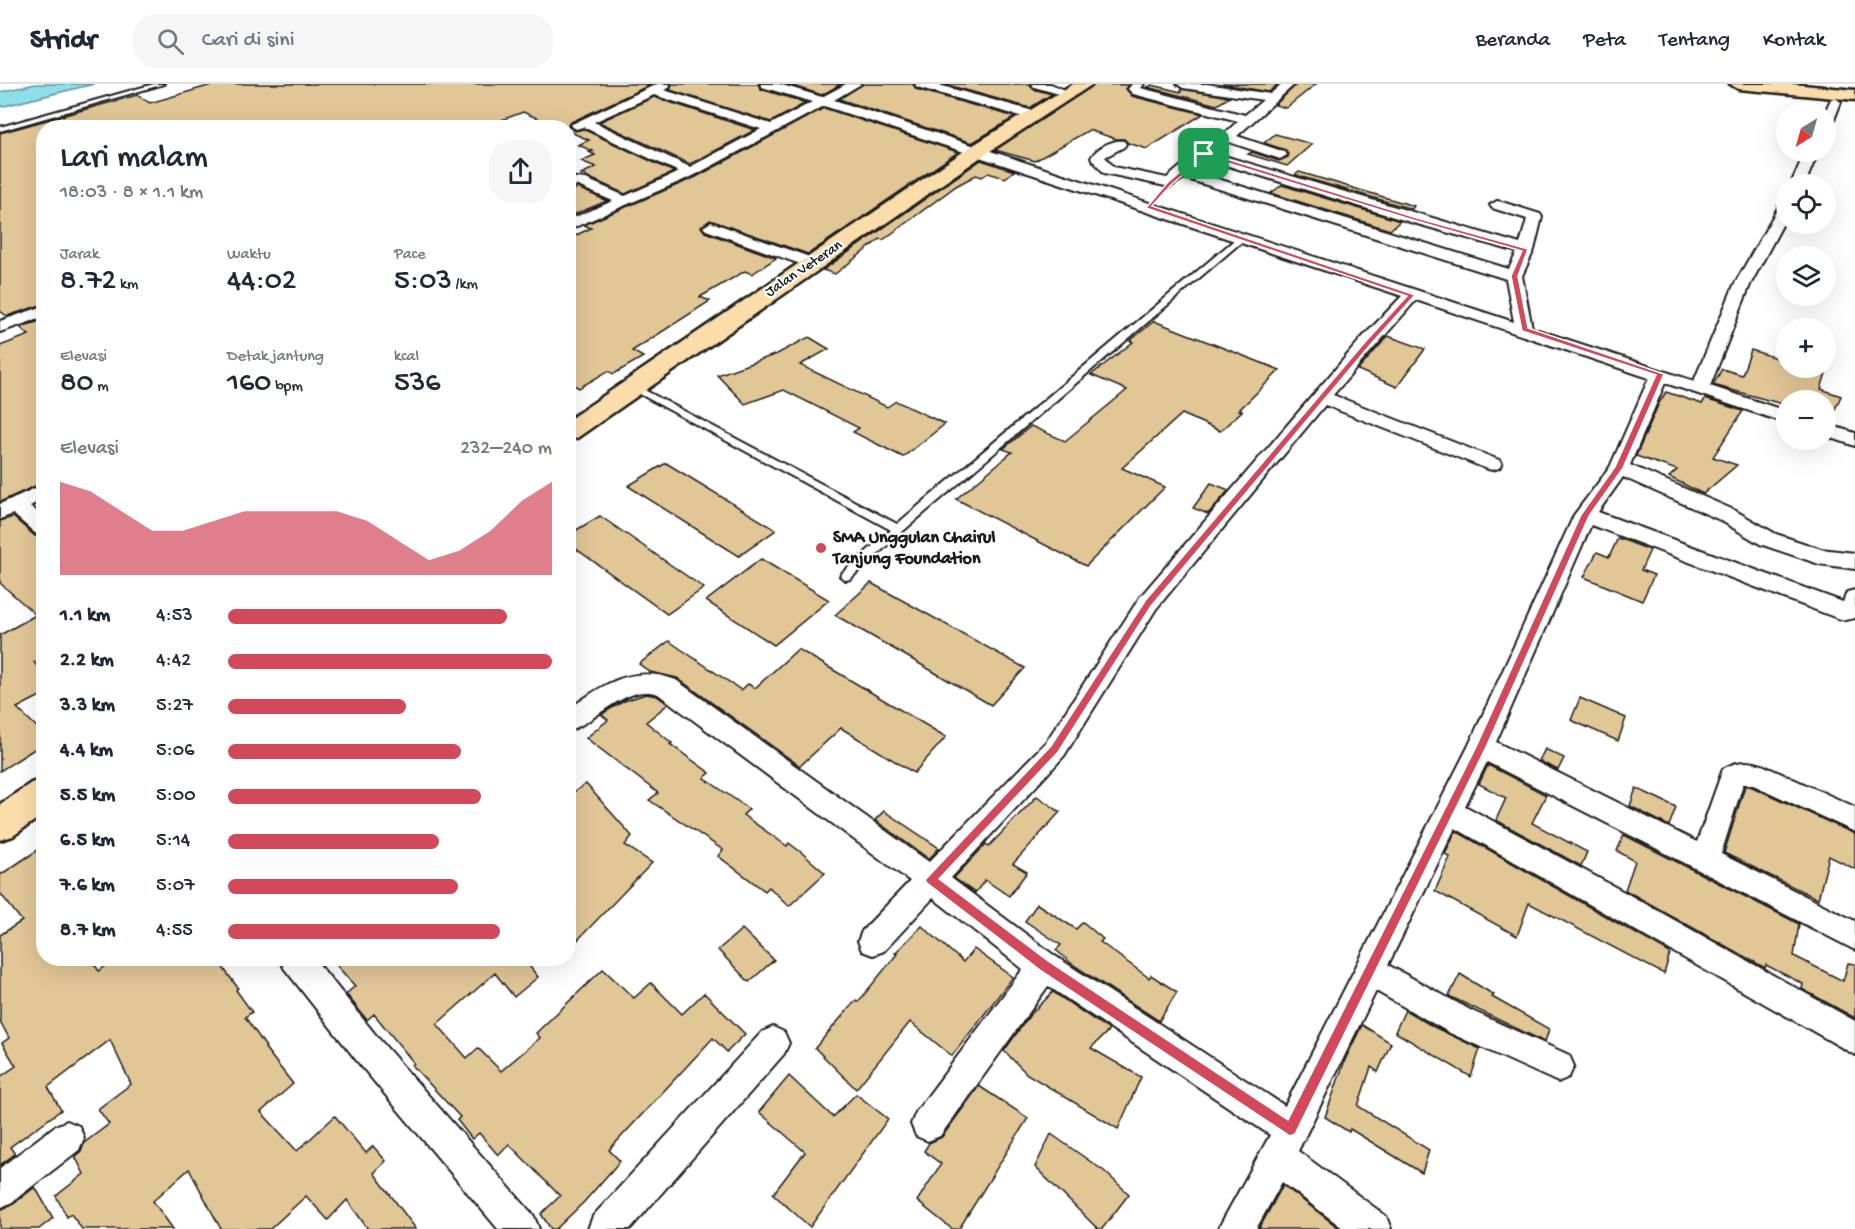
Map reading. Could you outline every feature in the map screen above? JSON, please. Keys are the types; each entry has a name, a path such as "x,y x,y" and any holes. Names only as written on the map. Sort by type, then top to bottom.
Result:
{"main road":[{"name":"Jalan Veteran","path":"576,426 977,151 1085,84"},
{"path":"1738,84 1855,95"},
{"path":"1810,84 1855,88"},
{"name":"Jalan Veteran","path":"1037,112 1049,98 1064,87"},
{"path":"0,824 36,799"}],"street":[{"path":"576,125 668,84"},
{"path":"766,84 895,123 1776,414"},
{"path":"576,222 690,172 855,84"},
{"path":"921,84 1037,112"},
{"path":"1038,84 1064,87"},
{"path":"1138,84 1135,90 1189,102 1190,106 1249,120"},
{"path":"1183,84 1193,94 1189,102"},
{"path":"1183,84 1274,98"},
{"path":"1148,207 1170,183 1249,120 1289,84"},
{"path":"652,90 771,128"},
{"path":"584,122 690,172"},
{"path":"1228,137 1280,156"},
{"path":"1119,144 1099,155 1098,158 1109,170 1170,183"},
{"path":"1204,154 1415,219 1526,250"},
{"path":"1183,173 1514,276"},
{"path":"576,182 582,182 623,201"},
{"path":"1497,206 1535,217 1526,250 1514,276 1524,329"},
{"path":"1700,388 1742,285 1776,224"},
{"path":"711,226 812,263"},
{"path":"873,941 1054,749 1148,603 1412,295"},
{"path":"0,327 36,314"},
{"path":"1236,1229 1284,1143 1481,747 1585,515 1619,468 1660,374"},
{"path":"1323,398 1492,464"},
{"path":"1836,433 1855,440"},
{"path":"1619,468 1727,515 1768,540 1819,556 1855,561"},
{"path":"8,508 36,494"},
{"path":"8,508 36,524"},
{"path":"1585,515 1845,612 1852,611 1855,598"},
{"path":"576,718 630,684 650,681 661,684 931,880 1284,1143 1373,1229"},
{"path":"1481,747 1706,858 1855,936"},
{"path":"1706,858 1732,777 1738,773 1753,773 1855,820"},
{"path":"1449,811 1616,902 1855,1039"},
{"path":"301,966 368,1050 521,1229"},
{"path":"928,1124 1044,966"},
{"path":"1369,969 1411,996 1490,1038 1558,1066"},
{"path":"606,1229 773,1043"},
{"path":"0,1190 67,1138"}],"lane":[{"path":"0,129 161,84"},
{"path":"846,576 898,529 1242,238"},
{"path":"632,387 898,529"}],"water":[{"path":"35,84 94,84 0,107 0,92"}],"building":[{"path":"215,84 652,84 575,120 542,120 523,112 502,120 47,120 137,95 150,103"},
{"path":"672,84 758,84 761,89 806,103 771,122 670,90"},
{"path":"787,84 841,84 822,95"},
{"path":"863,84 913,84 916,89 1015,117 972,143 839,99"},
{"path":"944,84 1030,84 1033,89 1052,94 1030,108"},
{"path":"1095,84 1129,85 1126,89 1132,96 1203,114 1147,149 1128,143 1124,139 1116,139 1089,130 1035,161 995,150"},
{"path":"1222,84 1278,84 1269,92"},
{"path":"1297,84 1316,84 1286,108 1275,105"},
{"path":"1152,85 1181,92 1181,89 1230,97 1217,105 1147,87"},
{"path":"654,97 755,130 690,164 599,122"},
{"path":"824,108 958,152 808,254 710,220 701,227 705,232 776,258 752,274 745,271 700,297 710,301 632,351 643,357 614,374 608,371 579,388 576,386 576,235 591,228 584,225 696,177"},
{"path":"36,123 36,307 7,316 0,311 0,133"},
{"path":"583,129 674,172 625,194 581,174 596,167 581,161 595,155 589,152 593,151 578,145 589,140 576,134 576,131"},
{"path":"1275,134 1312,144 1287,166 1248,154 1252,152 1279,161 1288,157 1286,150 1264,143"},
{"path":"981,160 1014,171 1005,178 988,173 982,177 976,175 956,186 883,240 880,239 835,274 823,270"},
{"path":"1299,172 1414,206 1412,209 1295,175"},
{"path":"1282,185 1400,221 1390,230 1271,193"},
{"path":"578,188 607,201 576,214 576,189"},
{"path":"1154,321 1280,370 1220,431 1182,414 1122,468 1165,487 1086,566 956,499 1012,452 1003,449 1031,426 1065,441 1127,390 1091,375 1133,342 1130,341"},
{"path":"36,322 36,486 0,502 0,346 29,335 20,327"},
{"path":"1388,336 1425,349 1397,387 1358,370"},
{"path":"809,337 829,349 800,365 887,407 896,401 945,424 903,457 853,432 859,428 784,390 745,404 717,375 777,354"},
{"path":"1751,350 1776,358 1776,378 1824,378 1821,389 1824,390 1776,390 1776,402 1713,385 1722,369 1742,375"},
{"path":"1666,392 1702,404 1705,399 1743,411 1713,457 1737,465 1703,494 1669,477 1677,470 1636,456"},
{"path":"1836,394 1841,396 1836,407"},
{"path":"666,463 776,530 739,556 628,486"},
{"path":"1211,483 1229,490 1208,514 1193,508"},
{"path":"600,516 704,588 667,614 576,549 576,530"},
{"path":"13,517 36,536 36,615 0,583 0,521"},
{"path":"1618,538 1650,550 1641,570 1654,575 1642,601 1584,577 1597,552 1609,557"},
{"path":"761,559 829,600 774,645 706,601"},
{"path":"871,583 1025,668 991,705 835,615"},
{"path":"36,615 36,661 34,662 36,665 36,698 17,708 36,726 36,748 0,771 0,635"},
{"path":"669,641 741,690 748,684 755,688 798,649 946,737 914,773 841,728 800,766 677,678 650,672 639,664"},
{"path":"646,694 657,696 668,704 646,722 672,743 670,744 710,773 704,778 749,809 743,815 787,846 789,843 825,873 789,906 769,887 765,891 718,856 723,850 649,800 658,793 586,738 608,720 602,715 605,712 624,701"},
{"path":"1580,698 1626,718 1618,741 1571,720"},
{"path":"1545,749 1564,758 1558,770 1539,761"},
{"path":"1488,765 1546,795 1532,823 1587,852 1581,866 1496,820 1506,798 1479,784"},
{"path":"586,784 632,836 625,845 652,863 576,942 576,791"},
{"path":"1745,786 1750,786 1855,834 1855,869 1829,856 1818,899 1724,853"},
{"path":"1636,788 1676,807 1669,826 1630,806"},
{"path":"1037,796 1060,812 1013,864 1027,872 1009,896 985,880 975,893 954,878 986,844 989,846"},
{"path":"884,811 939,848 929,859 875,820"},
{"path":"1456,831 1670,953 1664,974 1529,903 1517,936 1435,891 1450,857 1445,854"},
{"path":"1624,835 1799,924 1794,956 1843,981 1848,963 1855,964 1855,1018 1802,989 1803,984 1766,965 1765,968 1625,890 1635,861 1617,851"},
{"path":"36,851 36,966 96,966 99,971 106,966 222,966 252,1012 245,1017 293,1084 261,1112 297,1151 335,1116 366,1153 373,1146 386,1161 374,1173 416,1229 368,1229 347,1200 328,1220 306,1196 270,1229 221,1229 189,1169 153,1201 173,1229 82,1229 71,1214 67,1217 56,1196 84,1174 75,1156 81,1151 84,1143 109,1124 98,1109 131,1084 110,1040 48,1087 61,1110 10,1147 15,1154 0,1165 0,1077 16,1066 2,1043 9,1038 0,1021 0,935 22,921 0,893 0,875"},
{"path":"1037,904 1076,929 1083,922 1103,939 1100,942 1149,978 1151,975 1177,992 1159,1021 1072,964 1056,950 1061,945 1025,921"},
{"path":"922,926 963,962 974,949 1013,977 952,1056 910,1022 856,1089 815,1048 856,1000 858,1002 897,954 895,953"},
{"path":"742,929 774,960 749,982 718,950"},
{"path":"337,966 529,966 538,977 514,997 495,973 437,1024 467,1058 478,1048 501,1071 540,1038 536,1033 603,969 634,998 651,983 682,1014 704,993 745,1034 727,1052 713,1038 609,1150 620,1161 584,1202 556,1229 551,1229 541,1214 560,1196 509,1144 498,1155 479,1133 472,1139 457,1120 460,1117 412,1065 414,1063 374,1014 367,1020 346,994 355,986"},
{"path":"1460,974 1494,995 1492,997 1549,1029 1545,1042 1449,996"},
{"path":"1053,992 1109,1030 1091,1048 1141,1077 1118,1129 1027,1074 1004,1051 1029,1016"},
{"path":"1405,1010 1480,1049 1471,1077 1395,1032"},
{"path":"1362,1025 1391,1043 1378,1072 1371,1067 1358,1106 1429,1150 1422,1173 1350,1129 1349,1132 1325,1117 1345,1060"},
{"path":"789,1076 833,1117 856,1094 888,1119 810,1227 773,1194 805,1152 759,1112"},
{"path":"979,1086 1028,1118 959,1229 952,1229 917,1201 941,1164 924,1151 929,1143 942,1137"},
{"path":"1051,1134 1104,1171 1129,1194 1102,1229 1098,1229 1035,1167"},
{"path":"1283,1185 1340,1229 1259,1229"},
{"path":"35,1187 53,1218 39,1229 0,1229 0,1210 13,1204"}],"place":[{"name":"SMA Unggulan Chairul Tanjung Foundation","path":"821,548"}],"route":[{"path":"1204,154 1415,219 1526,250 1514,276 1520,298 1524,329 1660,374 1619,468 1585,515 1481,747 1290,1129 1044,966 931,880 1054,749 1148,603 1412,295 1148,207 1170,183 1204,154"}]}
